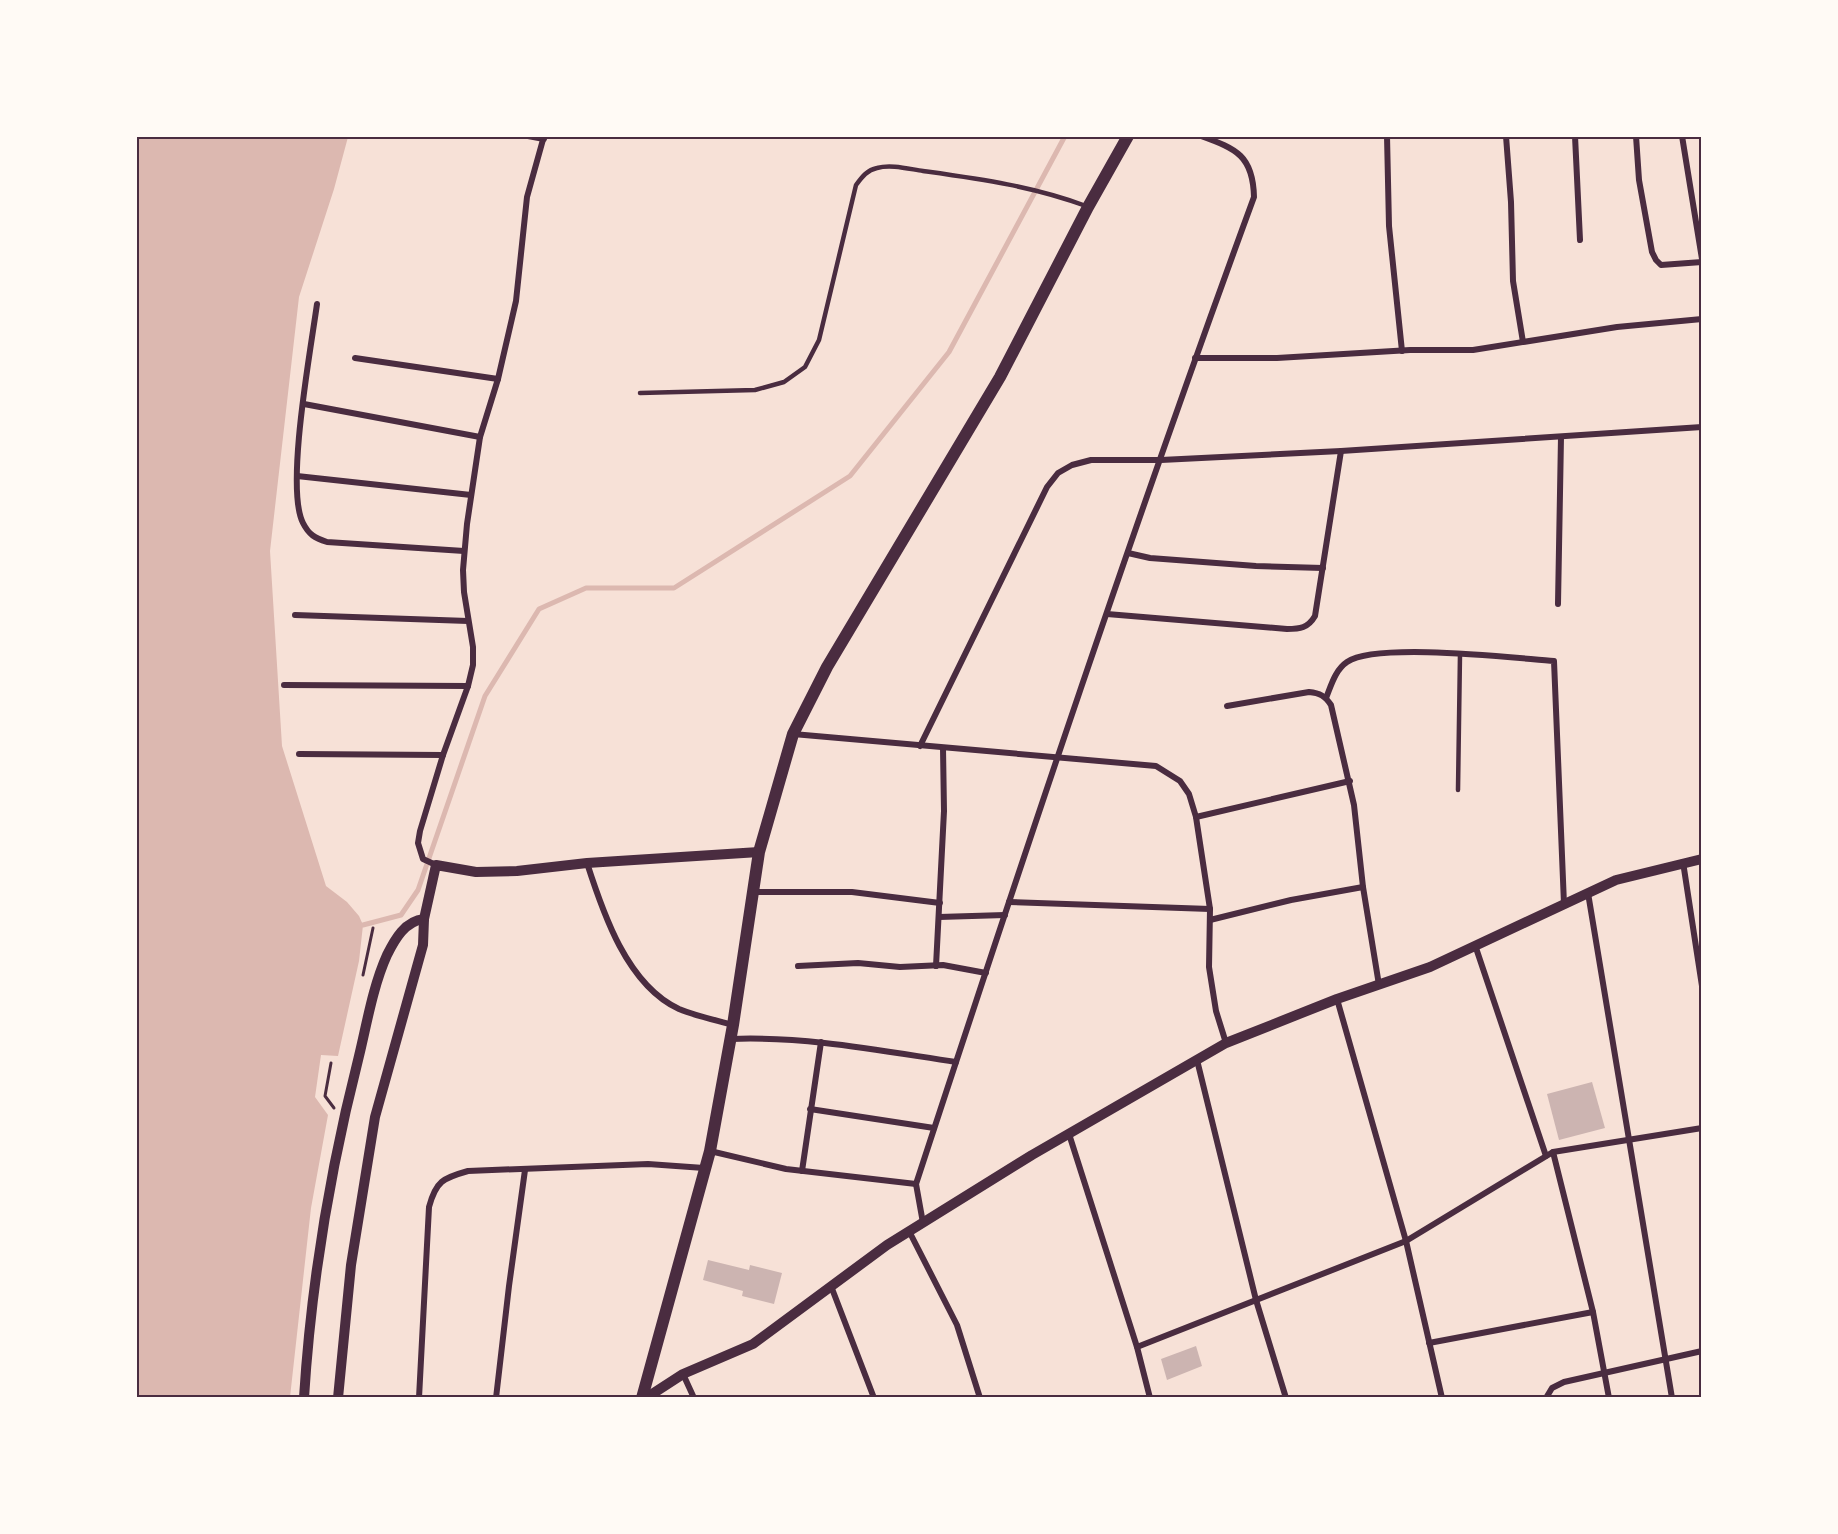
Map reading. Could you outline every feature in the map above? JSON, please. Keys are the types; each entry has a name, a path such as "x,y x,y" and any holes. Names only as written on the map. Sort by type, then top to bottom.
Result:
{"main road":[{"path":"644,1398 710,1151 733,1025 759,852 793,734 827,667 1000,377 1088,207 1128,136"}],"street":[{"path":"528,136 544,138 527,197 516,301 498,379 480,437 464,551 464,592 473,647 473,664 468,686 443,755 418,843 423,858 434,865 476,872 517,871 586,863 759,852"},
{"path":"923,1223 916,1184 934,1128 1057,758 1195,358 1254,197 1254,179 1249,164 1240,153 1201,136"},
{"path":"1388,136 1389,226 1402,351"},
{"path":"1506,136 1511,202 1512,281 1523,342"},
{"path":"1575,136 1581,240"},
{"path":"1636,136 1639,180 1650,243 1656,260 1661,265 1701,260 1682,136"},
{"path":"317,304 297,476 297,502 302,522 312,537 327,542 464,551"},
{"path":"1195,358 1277,358 1402,351 1473,350 1617,327 1701,319"},
{"path":"355,358 498,379"},
{"path":"304,404 480,437"},
{"path":"920,746 1047,487 1058,473 1072,465 1091,460 1161,460 1341,451 1701,427"},
{"path":"1557,604 1562,437"},
{"path":"1107,615 1287,629 1305,627 1311,623 1315,616 1341,451"},
{"path":"297,476 471,495"},
{"path":"1128,553 1150,558 1256,566 1323,568"},
{"path":"295,615 468,621"},
{"path":"1326,698 1333,679 1344,663 1359,656 1380,653 1460,654 1554,661 1564,904"},
{"path":"284,685 468,686"},
{"path":"1227,706 1309,692 1319,693 1331,705 1350,781 1363,887 1379,985"},
{"path":"793,734 1156,766 1173,775 1189,794 1196,817 1210,909 1209,967 1216,1011 1226,1043"},
{"path":"936,966 944,810 943,748"},
{"path":"299,754 443,755"},
{"path":"1196,817 1350,781"},
{"path":"644,1398 683,1374 753,1344 909,1231 1069,1134 1226,1043 1337,999 1430,967 1616,880 1701,859"},
{"path":"1683,862 1701,986"},
{"path":"586,863 605,917 626,958 652,990 678,1008 733,1025"},
{"path":"338,1398 351,1265 375,1117 423,945 424,919 434,865"},
{"path":"1210,920 1291,900 1363,887"},
{"path":"753,892 852,892 940,903"},
{"path":"1588,893 1671,1398"},
{"path":"1009,902 1210,909"},
{"path":"939,917 1005,915"},
{"path":"304,1398 319,1255 351,1088 372,1004 387,955 402,930 415,920 424,919"},
{"path":"1475,945 1546,1156"},
{"path":"798,966 858,963 900,967 936,966 986,973"},
{"path":"1337,999 1406,1241 1442,1398"},
{"path":"729,1039 764,1037 821,1042 956,1062"},
{"path":"802,1171 821,1042"},
{"path":"1197,1059 1256,1300 1286,1398"},
{"path":"810,1108 934,1128"},
{"path":"1137,1347 1406,1241 1553,1152 1701,1128"},
{"path":"1069,1134 1137,1347 1150,1398"},
{"path":"710,1151 786,1169 916,1184"},
{"path":"1553,1152 1593,1312 1609,1398"},
{"path":"419,1398 429,1207 433,1192 440,1182 450,1176 468,1171 648,1164 704,1168"},
{"path":"496,1398 508,1286 525,1170"},
{"path":"909,1231 957,1325 980,1398"},
{"path":"831,1286 874,1398"},
{"path":"1429,1343 1593,1312"},
{"path":"1546,1398 1552,1388 1564,1382 1701,1351"},
{"path":"683,1374 694,1398"}],"lane":[{"path":"640,393 755,390 784,382 804,368 819,340 856,184 864,173 877,167 894,167 1029,187 1088,207"},
{"path":"1458,790 1460,654"}],"path":[{"path":"331,1063 325,1096 335,1110"}],"shaded area":[{"path":"137,136 348,137 334,189 299,297 270,551 282,746 326,886 347,902 359,916 363,925 359,961 338,1056 321,1055 315,1097 328,1115 311,1208 290,1397 137,1397"}],"building":[{"path":"1592,1082 1605,1128 1559,1140 1547,1094"},
{"path":"708,1260 749,1270 750,1265 782,1273 774,1304 742,1296 743,1291 703,1280"},
{"path":"1196,1346 1202,1366 1167,1380 1161,1359"}],"waterway":[{"path":"363,925 401,915 418,890 485,696 539,609 586,588 674,588 850,476 949,352 1065,136"}]}
